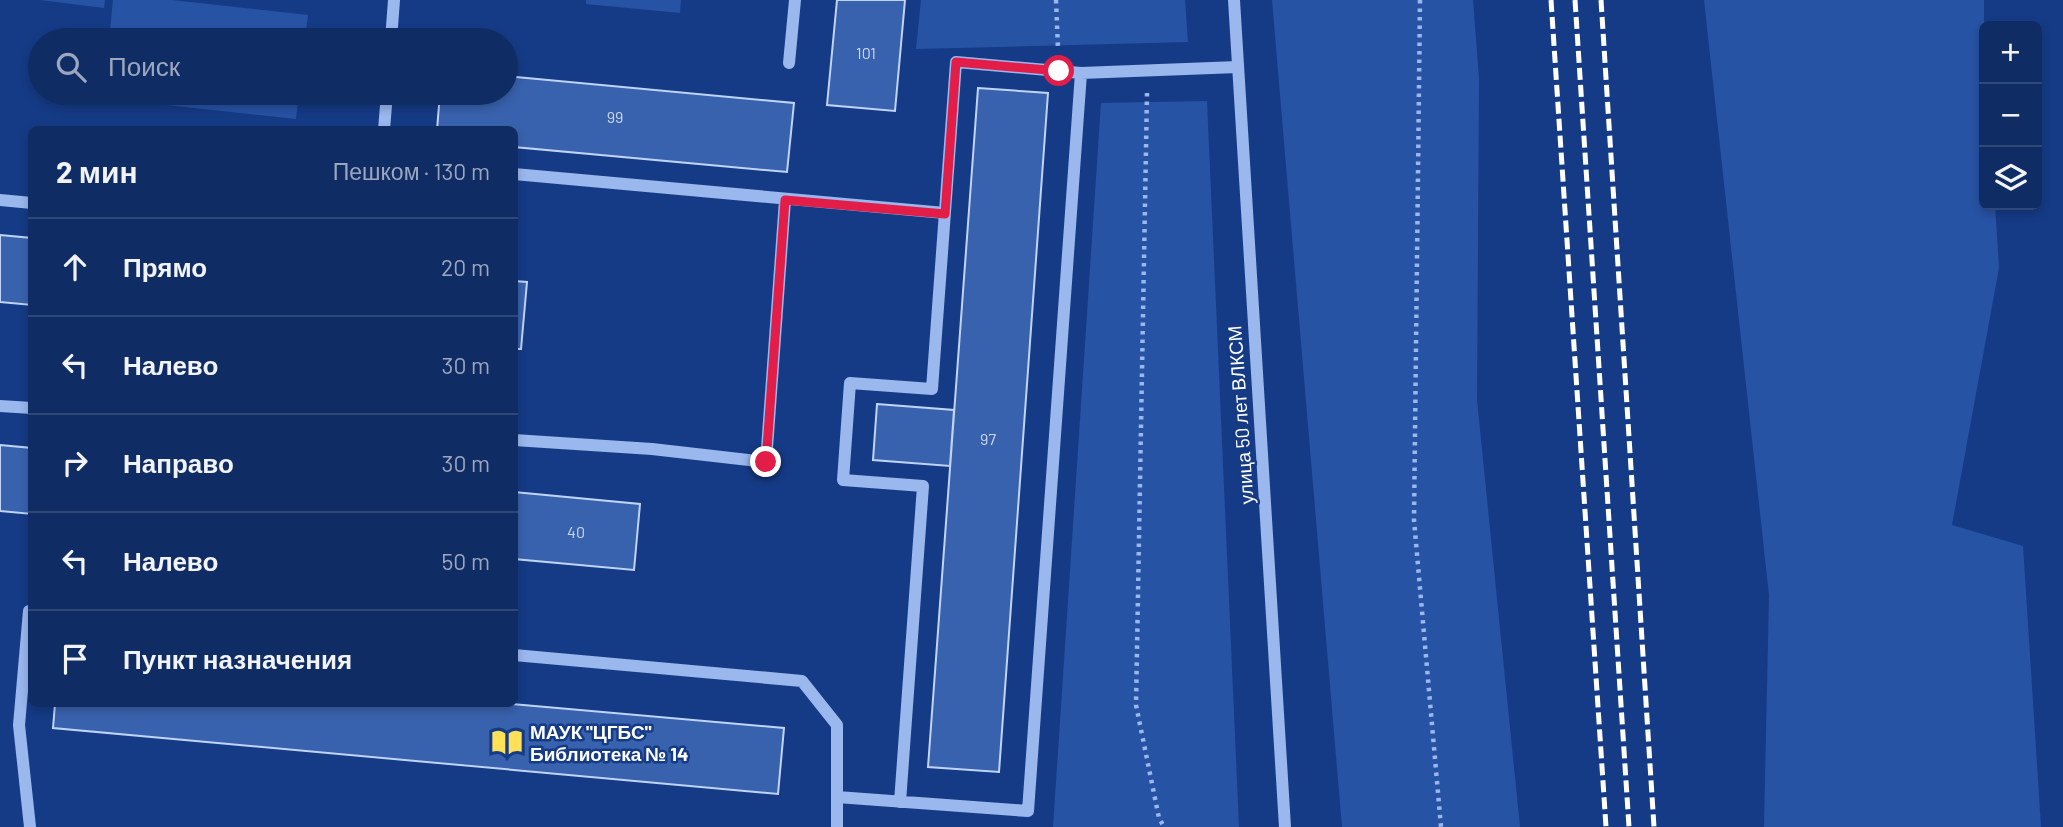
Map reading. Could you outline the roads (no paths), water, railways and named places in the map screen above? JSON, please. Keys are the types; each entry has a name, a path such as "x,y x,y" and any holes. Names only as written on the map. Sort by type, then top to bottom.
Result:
{"street":[{"path":"392,28 394,0"},
{"path":"789,63 795,0"},
{"name":"улица 50 лет ВЛКСМ","path":"1234,0 1285,827"},
{"path":"900,802 922,486 843,480 850,383 932,389 956,62 1081,73 1238,68"},
{"path":"837,797 1028,811 1081,73"},
{"path":"384,126 386,105"},
{"path":"518,174 945,214"},
{"path":"0,200 28,203"},
{"path":"518,440 652,449 766,462 785,200"},
{"path":"0,406 28,408"},
{"path":"28,622 19,725 30,827"},
{"path":"518,655 802,681 837,725 837,827"}],"railway":[{"path":"1551,0 1606,827"},
{"path":"1575,0 1629,827"},
{"path":"1601,0 1654,827"}],"place":[{"name":"МАУК \"ЦГБС\" Библиотека № 14","path":"507,742"}]}
